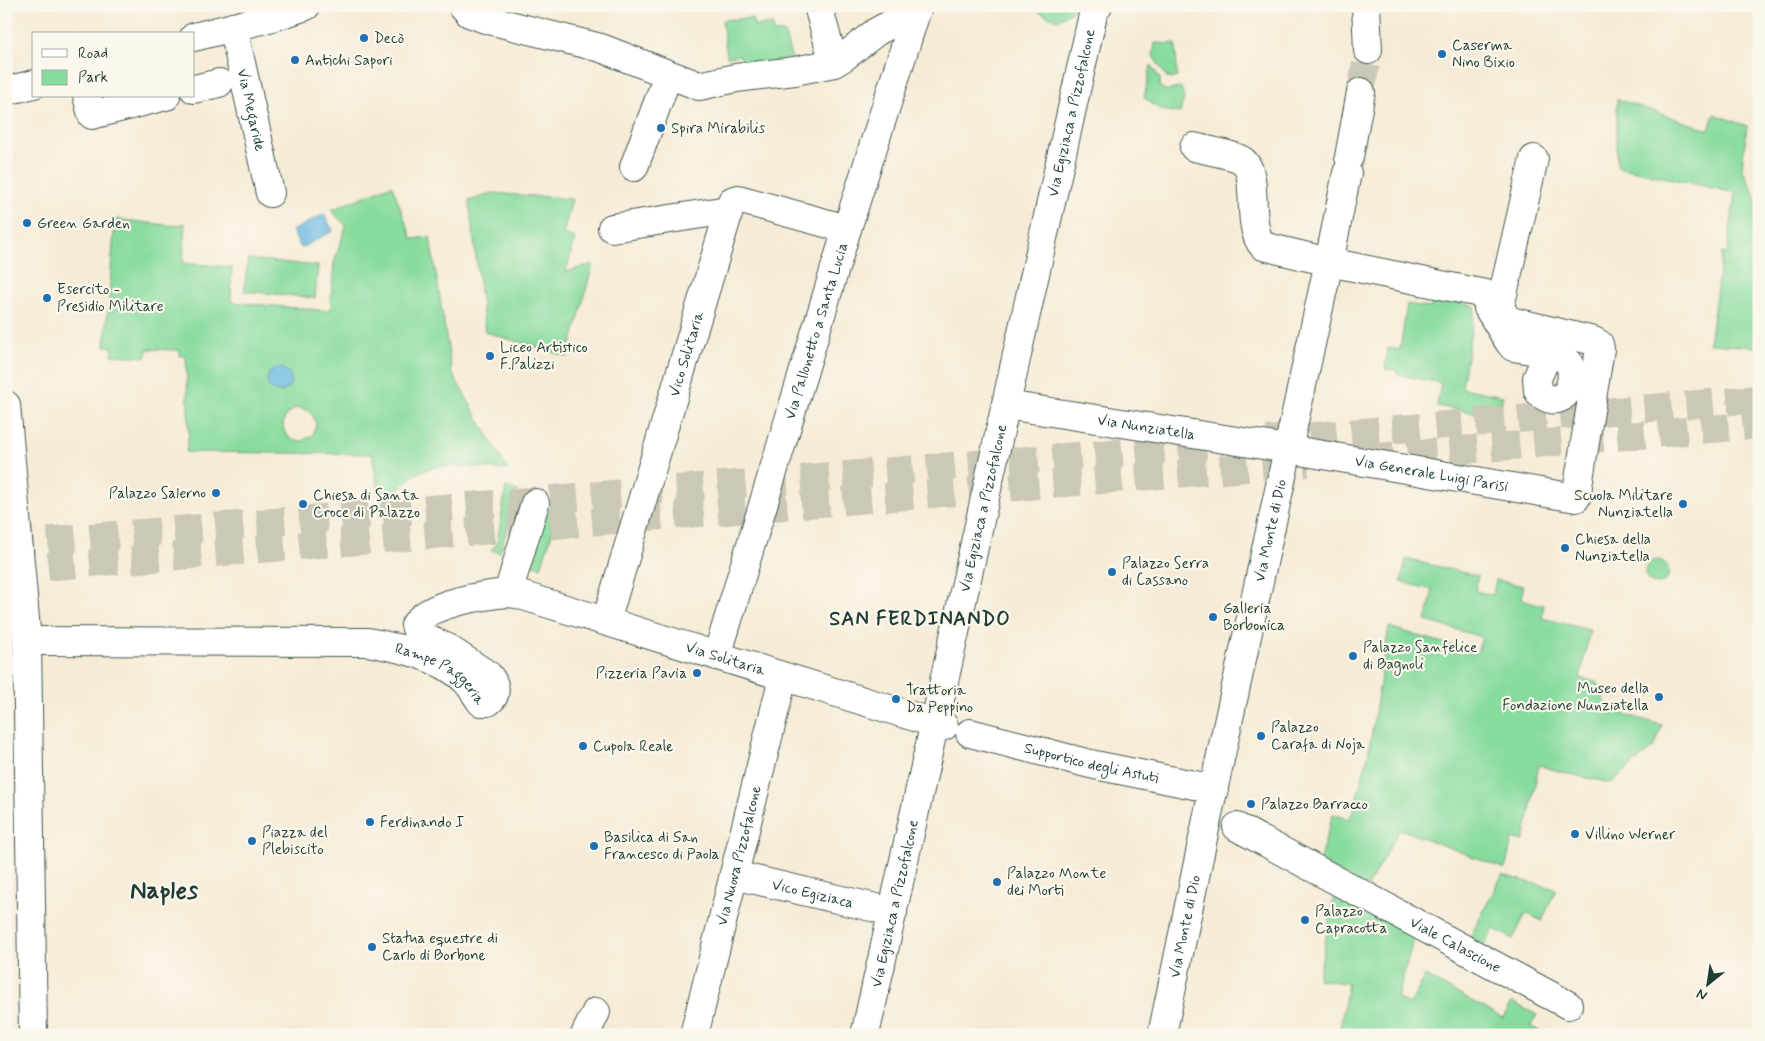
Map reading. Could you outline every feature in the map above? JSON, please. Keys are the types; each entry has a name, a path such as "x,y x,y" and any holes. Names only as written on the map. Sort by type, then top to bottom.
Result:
{"street":[{"path":"463,6 469,13 485,19 601,48 699,86 736,78 795,71 834,63 876,32 918,8"},
{"path":"818,6 834,63"},
{"path":"1366,6 1368,50"},
{"path":"195,37 273,17 295,8"},
{"name":"Via Pallonetto a Santa Lucia","path":"717,656 847,229 918,8"},
{"name":"Via Egiziaca a Pizzofalcone","path":"865,1035 939,725 1006,405 1096,8"},
{"name":"Via Megaride","path":"233,27 270,193"},
{"path":"634,167 668,75"},
{"path":"6,91 32,84"},
{"name":"Via Monte di Dio","path":"1162,1035 1220,811 1288,449 1329,262 1361,92"},
{"path":"88,98 92,115 158,98"},
{"path":"1194,147 1241,159 1245,162 1250,174 1252,209 1258,240 1263,246 1489,300"},
{"path":"1489,300 1508,274 1534,159"},
{"path":"612,228 728,210 732,201 738,199 847,229"},
{"name":"Vico Solitaria","path":"606,622 666,392 728,210"},
{"path":"1489,300 1513,347 1561,355 1570,364 1573,377 1570,388 1562,397 1548,398 1541,394 1536,387 1542,365"},
{"name":"Via Generale Luigi Parisi","path":"1288,449 1576,498 1600,349 1599,344 1594,341 1515,323 1508,319 1489,300"},
{"path":"6,405 27,641 33,1035"},
{"name":"Via Nunziatella","path":"1006,405 1288,449"},
{"path":"513,593 535,503"},
{"name":"Via Solitaria","path":"513,593 939,725"},
{"name":"Rampe Paggeria","path":"27,641 368,642 404,650 442,665 463,679 481,702 488,702 493,696 495,689 488,675 447,648 418,634 415,625 421,617 456,602 513,593"},
{"name":"Via Nuova Pizzofalcone","path":"694,1035 784,677"},
{"name":"Supportico degli Astuti","path":"970,733 1090,764 1220,811"},
{"name":"Viale Calascione","path":"1220,811 1568,1005"},
{"name":"Vico Egiziaca","path":"734,875 893,912"}],"green space":[{"path":"1025,6 1079,6 1058,20"},
{"path":"752,18 754,26 772,24 774,33 784,32 794,66 743,74 740,55 727,57 722,20"},
{"path":"1155,43 1176,44 1177,77 1172,79 1167,77 1153,56"},
{"path":"1151,65 1160,79 1160,87 1167,91 1181,87 1184,98 1180,113 1161,110 1144,98"},
{"path":"1617,99 1709,130 1714,114 1747,126 1742,167 1759,205 1759,347 1709,344 1722,253 1727,254 1735,193 1617,167"},
{"path":"392,185 412,239 430,237 452,373 508,470 450,466 420,472 407,481 395,495 383,516 372,454 186,452 189,433 186,356 180,356 179,350 147,349 147,357 112,355 113,347 105,346 115,219 175,226 185,223 183,263 232,267 231,302 330,311 334,262 346,226 331,210","holes":["280,368 290,377 290,383 286,389 269,373","295,408 308,412 313,416 316,424 313,435 302,441 288,437 284,430 283,425 286,415"]},
{"path":"492,193 572,199 563,234 575,238 566,272 593,264 568,357 485,332 469,201"},
{"path":"248,259 318,266 315,298 244,291"},
{"path":"1433,298 1475,306 1462,388 1503,396 1498,417 1437,406 1441,383 1399,375 1396,370 1385,369 1388,348 1400,350 1407,304 1431,308"},
{"path":"506,487 518,491 500,553 491,550 497,543"},
{"path":"555,495 564,497 541,567 526,563"},
{"path":"1406,559 1478,576 1475,591 1493,595 1496,580 1523,586 1522,600 1544,605 1542,618 1590,630 1580,678 1597,682 1609,710 1662,725 1655,746 1611,783 1539,765 1524,841 1512,839 1505,869 1400,829 1367,887 1319,862 1333,814 1349,819 1353,811 1368,756 1389,627 1477,653 1482,637 1426,621 1433,590 1401,582"},
{"path":"1657,560 1666,563 1669,572 1666,581 1657,584 1648,581 1645,572 1648,563"},
{"path":"1502,875 1556,889 1542,921 1526,913 1513,939 1494,929 1482,949 1468,941"},
{"path":"1336,886 1416,931 1397,998 1410,1005 1425,976 1503,1018 1512,1002 1537,1015 1531,1026 1541,1032 1540,1035 1354,1035 1340,1027 1348,984 1318,979"}],"water":[{"path":"324,214 333,231 301,248 292,231"},
{"path":"279,368 284,369 290,375 290,385 284,391 279,392 274,391 268,385 267,380 268,375 274,369"}],"tunnel":[{"path":"1361,92 1368,50"},
{"path":"1267,440 1759,399"},
{"path":"1366,458 1759,425"},
{"path":"6,544 1222,444"},
{"path":"6,570 1308,463"}],"place":[{"name":"Decò","path":"364,38"},
{"name":"Caserma Nino Bixio","path":"1442,54"},
{"name":"Antichi Sapori","path":"295,60"},
{"name":"Spira Mirabilis","path":"661,128"},
{"name":"Green Garden","path":"27,223"},
{"name":"Esercito - Presidio Militare","path":"47,298"},
{"name":"Liceo Artistico F.Palizzi","path":"490,356"},
{"name":"Palazzo Salerno","path":"216,493"},
{"name":"Chiesa di Santa Croce di Palazzo","path":"303,504"},
{"name":"Scuola Militare Nunziatella","path":"1683,504"},
{"name":"Chiesa della Nunziatella","path":"1565,548"},
{"name":"Palazzo Serra di Cassano","path":"1112,572"},
{"name":"Galleria Borbonica","path":"1213,617"},
{"name":"Palazzo Sanfelice di Bagnoli","path":"1353,656"},
{"name":"Pizzeria Pavia","path":"697,673"},
{"name":"Museo della Fondazione Nunziatella","path":"1659,697"},
{"name":"Trattoria Da Peppino","path":"896,699"},
{"name":"Palazzo Carafa di Noja","path":"1261,736"},
{"name":"Cupola Reale","path":"583,746"},
{"name":"Palazzo Barracco","path":"1251,804"},
{"name":"Ferdinando I","path":"370,822"},
{"name":"Villino Werner","path":"1575,834"},
{"name":"Piazza del Plebiscito","path":"252,841"},
{"name":"Basilica di San Francesco di Paola","path":"594,846"},
{"name":"Palazzo Monte dei Morti","path":"997,882"},
{"name":"Palazzo Capracotta","path":"1305,920"},
{"name":"Statua equestre di Carlo di Borbone","path":"372,947"}],"district":[{"name":"SAN FERDINANDO","path":"920,618"},
{"name":"Naples","path":"164,889"}]}
